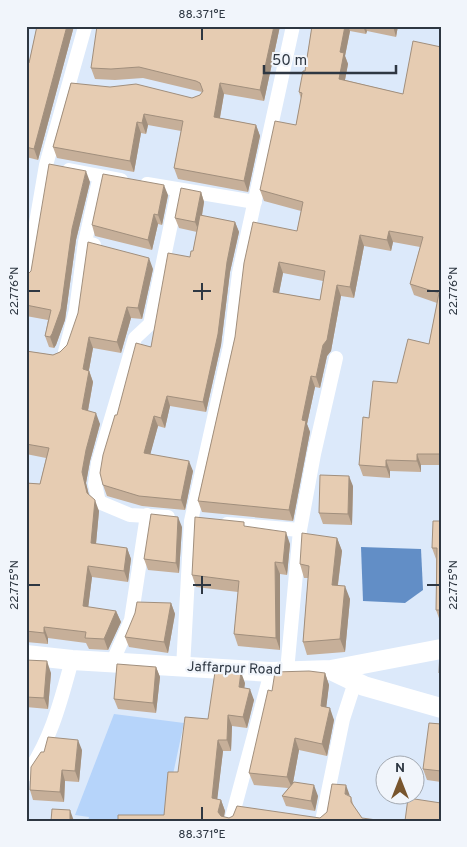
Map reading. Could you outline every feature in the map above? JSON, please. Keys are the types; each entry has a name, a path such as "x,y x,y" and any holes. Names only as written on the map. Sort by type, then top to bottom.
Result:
{"street":[{"path":"26,281 46,165 84,27 96,26"},
{"path":"183,668 201,521 230,346 240,272 293,26"},
{"path":"68,85 86,87"},
{"path":"46,165 178,190 255,202"},
{"path":"50,357 58,357 67,348 76,310 85,242 100,176"},
{"path":"178,190 158,261 150,324 135,338 98,463 96,484 99,502 130,515 300,530"},
{"path":"85,242 109,249"},
{"path":"230,821 239,808 279,671 300,530 314,454 336,358"},
{"path":"112,663 131,620 147,515"},
{"name":"Jaffarpur Road","path":"26,654 72,660 183,668 279,671 331,670 441,649"},
{"path":"26,775 43,750 72,660"},
{"path":"331,670 355,682 441,708"},
{"path":"319,820 343,719 355,682"}],"shaded area":[{"path":"361,547 421,549 423,590 405,603 363,601"},
{"path":"114,714 184,723 163,821 88,821 89,817 75,815"}],"building":[{"path":"37,26 67,26 34,149 26,147 26,62 29,63"},
{"path":"97,26 274,26 260,90 220,83 214,117 256,125 244,181 174,168 183,121 144,114 142,123 137,122 130,161 53,147 71,83 110,87 136,84 192,98 200,95 203,91 200,83 196,81 139,67 91,68"},
{"path":"312,26 345,26 340,52 344,53 339,79 403,94 413,41 441,47 441,454 417,454 417,461 386,460 386,467 359,465 363,417 369,418 373,381 397,383 408,339 429,344 439,293 410,284 423,237 389,231 387,240 360,235 350,287 337,285 327,340 323,345 316,377 311,376 302,420 306,421 289,510 198,501 235,337 244,263 253,222 297,231 303,202 260,190 275,121 296,125 302,93 299,92 303,71 305,71","holes":["279,262 325,271 320,300 273,292"]},
{"path":"49,164 86,171 72,229 61,309 50,337 45,336 51,310 26,305 26,276 31,271"},
{"path":"103,174 164,185 158,215 154,214 148,240 92,225"},
{"path":"181,188 201,192 195,222 175,218"},
{"path":"200,215 235,222 227,262 218,334 203,402 167,396 161,418 154,416 144,453 189,461 181,500 139,496 103,485 100,473 103,455 115,415 117,415 136,343 151,347 168,253 190,257 191,251 193,251"},
{"path":"88,242 149,258 138,308 127,307 117,342 89,337 83,369 89,371 82,409 96,413 82,472 87,493 95,500 91,543 127,548 124,571 88,566 83,606 116,611 104,639 85,638 86,632 44,627 44,633 26,631 26,483 40,484 49,448 26,444 26,351 53,355 60,352 67,345 78,313"},
{"path":"320,475 349,476 348,514 319,513"},
{"path":"151,514 178,517 176,563 144,559"},
{"path":"195,517 244,522 244,526 286,532 283,563 275,562 276,638 234,634 239,581 192,575"},
{"path":"433,521 441,521 441,610 436,610 437,548 432,548"},
{"path":"302,533 337,538 332,585 345,586 340,639 303,642 309,566 300,564"},
{"path":"137,602 171,603 164,642 125,637 135,613"},
{"path":"440,649 441,673 439,673"},
{"path":"26,660 47,661 44,698 26,697"},
{"path":"117,664 156,667 153,703 114,699"},
{"path":"220,670 241,672 239,687 250,689 243,717 228,715 227,740 218,740 212,798 221,800 218,812 221,816 229,818 233,816 237,806 320,818 327,812 332,784 346,785 345,794 351,797 351,802 362,818 384,821 118,821 118,815 164,815 168,772 178,772 185,717 208,719 215,672 220,672"},
{"path":"309,671 325,673 321,706 330,708 322,744 295,738 287,777 249,773 268,690 272,691 275,672"},
{"path":"429,723 441,724 441,771 424,769"},
{"path":"48,737 78,740 75,771 62,770 60,792 30,790 31,767 41,752 44,752"},
{"path":"294,782 314,785 311,801 282,796"},
{"path":"424,800 441,803 441,821 405,821 407,804 424,804"},
{"path":"52,809 70,810 70,821 51,821"}]}
